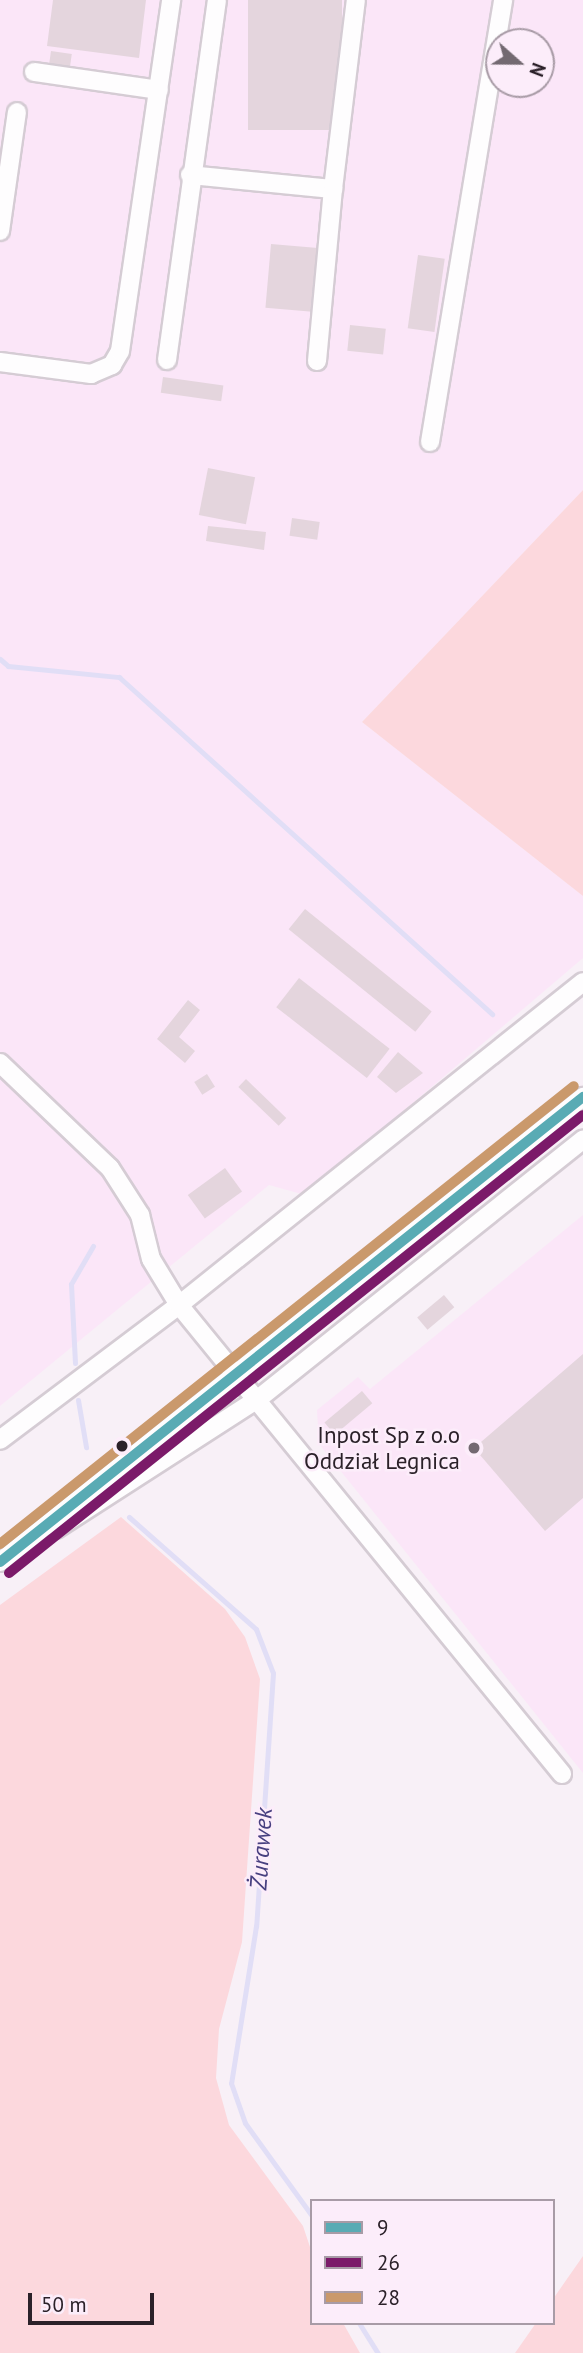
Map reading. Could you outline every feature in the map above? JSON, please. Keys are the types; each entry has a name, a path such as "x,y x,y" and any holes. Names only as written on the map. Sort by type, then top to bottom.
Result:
{"street":[{"path":"0,362 91,374 116,358 171,0"},
{"path":"167,360 190,175 217,0"},
{"path":"317,361 333,189 356,0"},
{"path":"430,442 503,0"},
{"path":"34,72 159,90"},
{"path":"0,231 17,111"},
{"path":"190,175 333,189"},
{"path":"0,1440 179,1305 583,982"},
{"path":"0,1063 110,1168 140,1215 151,1259 179,1305 241,1374 258,1399 562,1774"},
{"path":"0,1564 241,1374 583,1097"},
{"path":"0,1564 258,1399 583,1140"}],"shaded area":[{"path":"0,0 583,0 583,490 362,722 583,896 583,958 305,1195 269,1185 0,1406"},
{"path":"583,490 583,896 362,722"},
{"path":"583,1215 583,1773 319,1444 317,1410 358,1377 370,1389"},
{"path":"121,1517 225,1609 245,1637 260,1679 242,1942 219,2029 216,2078 229,2125 303,2226 310,2247 310,2325 344,2325 360,2353 0,2353 0,1605"},
{"path":"583,2256 583,2353 515,2353 535,2325 555,2325 555,2296"}],"building":[{"path":"53,0 146,0 139,58 47,46"},
{"path":"248,0 342,0 342,130 248,130"},
{"path":"51,51 72,54 70,70 49,67"},
{"path":"271,244 321,248 315,312 265,308"},
{"path":"418,255 445,259 434,332 408,328"},
{"path":"350,325 386,329 383,355 347,351"},
{"path":"163,377 223,385 221,401 161,393"},
{"path":"208,468 255,477 246,524 199,515"},
{"path":"292,518 320,522 317,540 289,536"},
{"path":"208,526 266,532 264,550 206,541"},
{"path":"305,909 432,1012 415,1032 289,929"},
{"path":"299,978 390,1049 367,1078 276,1007"},
{"path":"188,1000 200,1010 179,1037 195,1051 185,1063 157,1039"},
{"path":"398,1052 423,1073 396,1093 377,1077"},
{"path":"207,1074 215,1087 202,1095 194,1082"},
{"path":"246,1079 286,1118 279,1126 238,1087"},
{"path":"225,1168 242,1191 205,1218 188,1195"},
{"path":"444,1295 454,1307 427,1330 417,1317"},
{"path":"583,1354 583,1498 545,1531 474,1448"},
{"path":"362,1391 372,1403 335,1435 324,1422"}],"waterway":[{"path":"0,659 8,666 119,677 492,1014"},
{"name":"Żurawek","path":"75,1363 71,1284 93,1246"},
{"name":"Żurawek","path":"78,1400 86,1447"},
{"name":"Żurawek","path":"129,1517 256,1629 273,1673 256,1926 231,2083 245,2123 310,2213"},
{"name":"Żurawek","path":"360,2325 378,2353"}],"transit line":[{"name":"28","path":"0,1544 574,1086"},
{"name":"9","path":"0,1562 583,1097"},
{"name":"26","path":"9,1573 583,1115"}],"place":[{"name":"Inpost Sp z o.o Oddział Legnica","path":"474,1448"}]}
